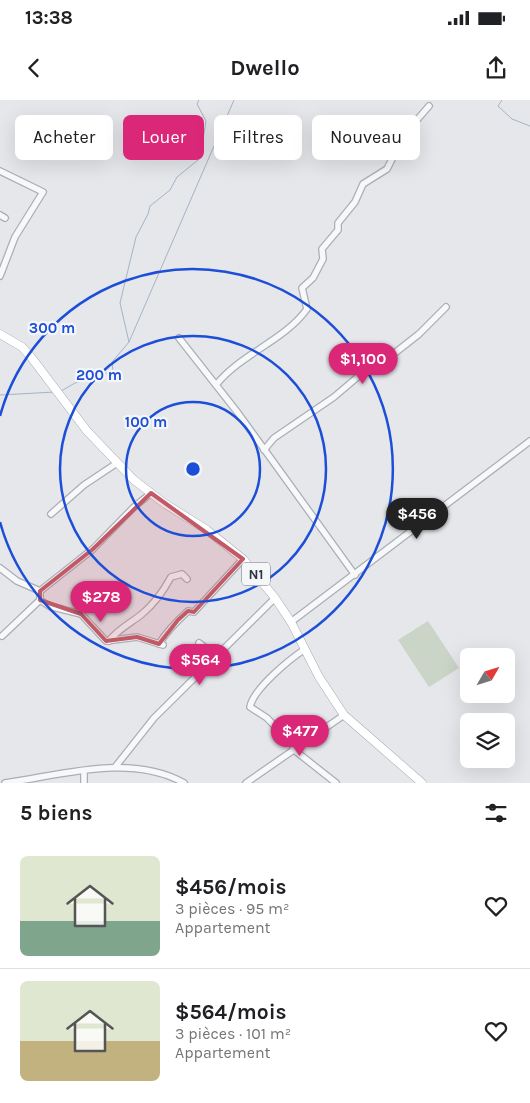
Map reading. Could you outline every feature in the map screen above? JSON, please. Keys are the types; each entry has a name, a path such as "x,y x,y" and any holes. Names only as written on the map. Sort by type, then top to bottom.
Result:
{"main road":[{"name":"N1","path":"0,334 22,347 87,430 117,463 151,493 208,530 242,559 275,598 291,622 323,684 344,714 422,783"}],"street":[{"path":"216,385 239,362 289,328 301,317 307,309 302,288 313,278 323,259 322,249 338,230 338,222 355,202 363,184 387,169 404,135 429,106"},
{"path":"0,171 43,192 15,237 0,276"},
{"path":"264,450 274,438 334,397 367,369 390,356 419,334 446,307"},
{"path":"180,338 355,576"},
{"path":"291,622 355,576 530,441"},
{"path":"51,514 84,485 117,463"},
{"path":"40,591 94,549 134,507 151,493"},
{"path":"40,600 49,606 81,614 106,641 137,637 145,638 161,645 165,634 178,620 188,610 194,612 242,559"},
{"path":"1,572 40,591"},
{"path":"109,641 144,612 164,591 171,577 182,574 187,579"},
{"path":"2,636 40,600 40,591"},
{"path":"116,766 154,718 275,598"},
{"path":"199,644 216,656"},
{"path":"305,649 281,668 254,696 250,706 267,718 294,748 336,783"},
{"path":"246,783 344,714"},
{"path":"5,783 116,766 150,769 171,776 184,783"},
{"path":"84,771 84,783"}],"highlighted area":[{"path":"151,493 243,559 194,612 188,611 178,620 159,644 137,637 106,641 81,614 40,600 40,591 93,549"}],"shaded area":[{"path":"428,621 459,668 429,687 398,640"}],"waterway":[{"path":"129,342 120,303 136,237 150,206 170,190 177,177 198,160 206,121 197,104 199,100"},
{"path":"61,391 75,383 113,371 112,362 129,342 234,100"},
{"path":"502,100 498,106 512,119 530,126"},
{"path":"0,395 55,392"}]}
